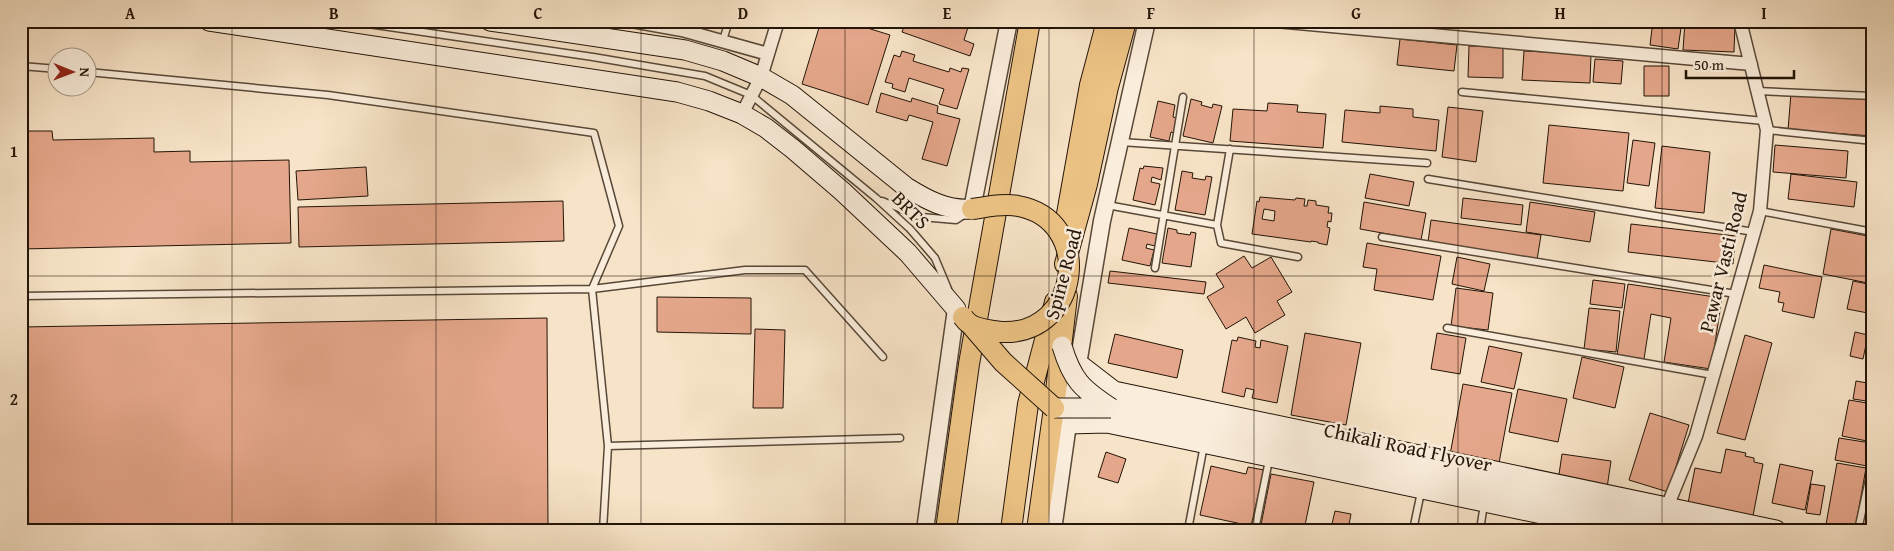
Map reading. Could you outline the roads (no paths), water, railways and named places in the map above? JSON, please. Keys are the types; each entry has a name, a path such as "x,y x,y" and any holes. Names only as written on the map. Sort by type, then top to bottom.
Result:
{"main road":[{"path":"209,21 677,92 709,101 742,114 766,128 842,191 908,253 1002,362 1054,408"},
{"path":"490,21 539,25 686,50 723,61 761,76 792,95 899,181 921,196 951,208 972,209 1005,205 1028,208 1048,220 1062,238 1069,261 1062,346 1037,530"},
{"path":"946,530 969,364 1030,21"},
{"path":"1062,238 1090,85 1108,21"},
{"name":"Spine Road","path":"1011,530 1028,404 1087,184 1108,87 1126,21"},
{"path":"964,317 997,332 1008,332 1031,327 1058,306 1068,284"},
{"name":"Chikali Road Flyover","path":"1062,346 1067,364 1086,392 1111,408"},
{"path":"1079,364 1114,391 1776,530"},
{"name":"Chikali Road Flyover","path":"1054,408 1111,408 1695,530"},
{"path":"1068,424 1107,423 1618,530"}],"street":[{"path":"632,21 682,30 768,54"},
{"path":"742,114 761,76 778,21"},
{"path":"972,209 1009,21"},
{"name":"Spine Road","path":"1053,530 1068,424 1106,204 1147,21"},
{"path":"1276,21 1751,64"},
{"name":"Pawar Vasti Road","path":"1667,507 1696,436 1760,211 1766,125 1740,21"},
{"path":"925,530 964,317"}],"lane":[{"path":"348,21 593,57 705,76 751,95 876,198"},
{"path":"723,40 729,21"},
{"path":"21,66 48,69"},
{"path":"98,73 328,95 594,133 619,226 592,289 608,446 603,530"},
{"path":"1757,91 1873,96"},
{"path":"1462,92 1766,125 1873,141"},
{"path":"1155,268 1183,97"},
{"path":"1120,142 1427,163"},
{"path":"1230,149 1217,225 1221,243 1298,257"},
{"path":"1428,179 1754,232"},
{"name":"BRTS","path":"876,198 921,217 956,220 972,209"},
{"name":"BRTS","path":"876,198 910,229 935,258 964,317"},
{"path":"1106,204 1217,225"},
{"path":"1760,211 1873,232"},
{"path":"1382,238 1736,294"},
{"path":"21,296 592,289 744,270 805,270 883,357"},
{"path":"1447,328 1713,376"},
{"path":"608,446 900,438"},
{"path":"1188,530 1205,443"},
{"path":"1255,530 1269,457"},
{"path":"1858,530 1873,461"},
{"path":"1413,530 1422,489"},
{"path":"1480,530 1484,502"}]}
